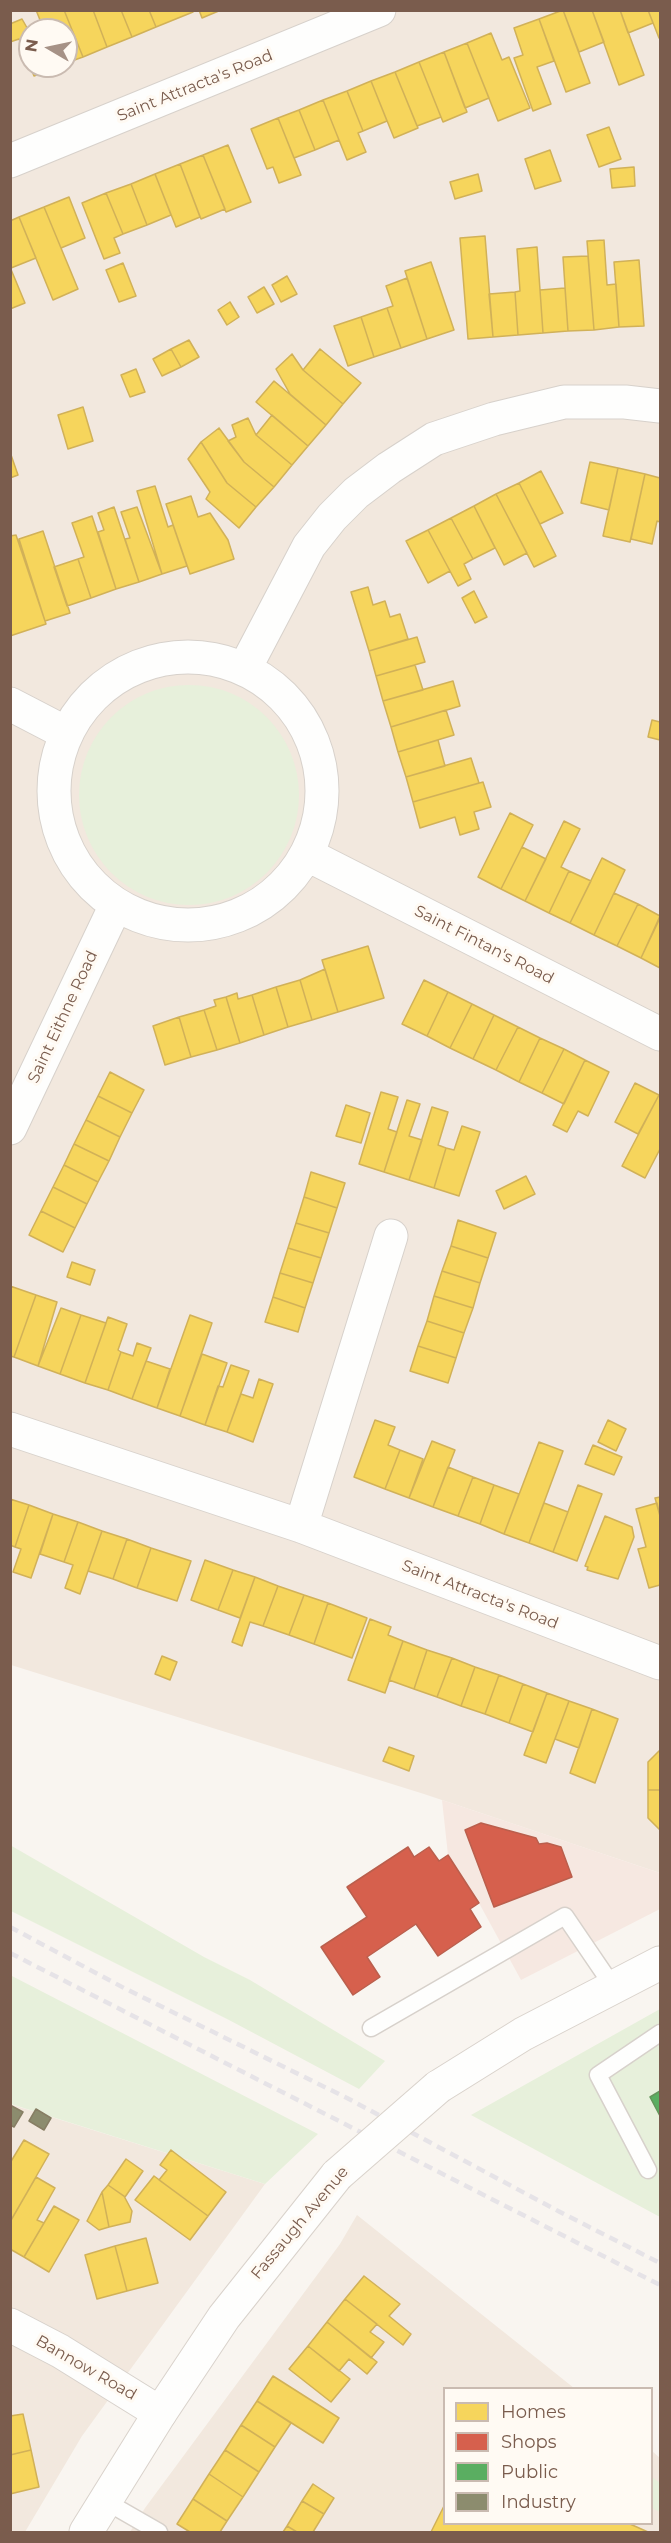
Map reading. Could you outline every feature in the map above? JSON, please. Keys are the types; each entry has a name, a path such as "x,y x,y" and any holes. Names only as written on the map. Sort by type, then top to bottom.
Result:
{"street":[{"name":"Saint Attracta's Road","path":"10,160 379,10"},
{"path":"245,668 309,546 356,493 434,439 494,419 564,402 625,402 660,406"},
{"path":"169,658 210,658 245,668 283,695 308,729 319,759 322,769 322,811 308,855 283,888 246,914 203,926 158,923 116,905 86,879 64,844 54,805 56,765 62,730 77,709 129,670 169,658"},
{"path":"10,704 62,730"},
{"name":"Saint Fintan's Road","path":"308,855 660,1034"},
{"name":"Saint Eithne Road","path":"10,1128 116,905"},
{"path":"301,1526 391,1236"},
{"name":"Saint Attracta's Road","path":"10,1429 301,1526 660,1663"},
{"name":"Fassaugh Avenue","path":"86,2532 160,2413 224,2317 337,2175 438,2087 522,2034 660,1963"},
{"name":"Bannow Road","path":"10,2325 60,2351 160,2413"}],"lane":[{"path":"371,2028 566,1916 614,1988"},
{"path":"648,2170 598,2075 660,2033"},
{"path":"105,2501 159,2532"}],"shaded area":[{"path":"10,11 660,11 660,1873 424,1794 11,1665"},
{"path":"442,1800 660,1873 660,1909 521,1980 479,1903 448,1855"},
{"path":"10,2104 265,2184 82,2436 25,2532 10,2532"},
{"path":"357,2215 573,2387 443,2387 443,2525 653,2525 653,2452 660,2458 660,2532 130,2532 145,2508 340,2244"}],"green space":[{"path":"189,685 221,690 241,698 259,710 274,725 286,743 294,763 299,795 294,827 286,847 274,865 259,880 241,892 221,900 189,905 157,900 137,892 119,880 104,865 92,847 84,827 79,795 84,763 92,743 104,725 119,710 137,698 157,690"},
{"path":"10,1845 204,1957 250,1980 385,2061 359,2089 229,2020 11,1911"},
{"path":"10,1975 318,2134 265,2184 11,2104"},
{"path":"660,2009 660,2217 471,2115"},
{"path":"653,2478 660,2483 660,2512 653,2508"}],"building: Homes":[{"path":"36,10 64,10 67,18 39,18"},
{"path":"64,10 93,10 107,47 83,57 78,45 78,18 67,18"},
{"path":"93,10 121,10 132,37 107,47"},
{"path":"121,10 149,10 156,27 132,37"},
{"path":"149,10 192,10 193,12 156,27"},
{"path":"199,10 221,10 202,18"},
{"path":"563,10 590,83 566,92 539,19"},
{"path":"563,10 592,10 604,42 579,52"},
{"path":"592,10 620,10 644,75 619,85"},
{"path":"620,10 648,10 653,23 628,33"},
{"path":"648,10 660,10 659,38"},
{"path":"539,19 554,61 537,67 551,104 533,111 514,58 523,55 514,28"},
{"path":"18,21 18,39 10,42 10,24"},
{"path":"491,33 502,60 509,57 530,108 498,121 467,43"},
{"path":"467,43 489,98 465,108 444,52"},
{"path":"78,45 83,57 78,59"},
{"path":"444,52 467,112 443,122 419,62"},
{"path":"419,62 441,117 417,126 395,72"},
{"path":"395,72 418,128 394,138 371,81"},
{"path":"371,81 387,121 363,131 347,91"},
{"path":"347,91 363,131 358,133 366,152 347,160 323,100"},
{"path":"323,100 339,140 315,150 299,110"},
{"path":"299,110 315,150 294,158 278,118"},
{"path":"278,118 301,175 279,183 273,167 267,169 251,129"},
{"path":"609,127 621,159 599,167 587,135"},
{"path":"228,145 251,202 226,212 203,155"},
{"path":"550,150 561,181 535,189 525,159"},
{"path":"203,155 225,209 201,219 180,164"},
{"path":"180,164 200,217 176,227 155,174"},
{"path":"634,167 635,186 612,188 610,169"},
{"path":"155,174 171,215 147,225 131,184"},
{"path":"478,174 482,191 455,199 450,182"},
{"path":"131,184 147,225 123,234 106,193"},
{"path":"106,193 123,234 114,238 120,253 104,259 82,203"},
{"path":"69,197 85,238 61,248 44,207"},
{"path":"44,207 78,289 53,300 19,217"},
{"path":"19,217 36,258 11,268 10,221"},
{"path":"485,236 493,337 468,339 460,238"},
{"path":"604,240 607,285 616,284 619,327 594,330 587,241"},
{"path":"537,247 543,333 518,335 515,292 520,291 517,249"},
{"path":"588,256 594,330 568,331 563,257"},
{"path":"639,260 644,326 619,327 614,262"},
{"path":"431,262 454,330 427,339 405,271"},
{"path":"123,263 136,296 119,302 106,270"},
{"path":"10,267 25,303 10,309"},
{"path":"287,276 297,294 281,302 272,285"},
{"path":"407,278 427,339 401,348 387,308 393,306 386,286"},
{"path":"264,287 274,304 257,313 248,297"},
{"path":"565,288 568,331 543,333 540,290"},
{"path":"515,292 518,335 493,337 489,294"},
{"path":"230,302 239,317 227,325 218,310"},
{"path":"387,308 401,348 374,357 361,317"},
{"path":"361,317 374,357 348,366 334,326"},
{"path":"189,340 199,357 181,367 171,349"},
{"path":"171,349 181,367 162,376 153,359"},
{"path":"320,349 361,383 343,404 303,370"},
{"path":"292,354 303,370 343,404 326,425 290,394 276,369"},
{"path":"136,369 145,392 130,397 121,375"},
{"path":"274,381 326,425 308,446 256,402"},
{"path":"83,407 93,441 68,449 58,415"},
{"path":"272,415 308,446 292,465 256,435"},
{"path":"248,418 256,435 292,465 274,487 244,462 228,441 236,437 232,425"},
{"path":"219,428 244,462 274,487 256,507 227,483 201,442"},
{"path":"201,442 227,483 256,507 239,528 206,499 210,492 188,459"},
{"path":"10,452 18,475 10,478"},
{"path":"590,462 618,468 609,510 581,503"},
{"path":"618,468 645,474 630,542 603,536"},
{"path":"541,471 563,513 540,524 519,483"},
{"path":"645,474 660,478 660,522 657,521 652,544 631,539"},
{"path":"519,483 556,556 534,567 496,494"},
{"path":"155,486 168,527 173,525 187,566 162,574 137,491"},
{"path":"496,494 527,553 504,565 474,506"},
{"path":"191,496 198,517 210,513 228,540 234,559 190,574 166,504"},
{"path":"474,506 495,548 473,559 451,518"},
{"path":"114,507 139,582 116,589 98,532 104,530 98,513"},
{"path":"137,507 162,574 139,582 125,539 130,538 121,512"},
{"path":"92,516 116,589 91,598 78,559 84,557 72,523"},
{"path":"451,518 473,559 464,564 471,579 458,586 428,530"},
{"path":"428,530 450,571 428,583 406,541"},
{"path":"43,531 70,613 45,621 19,539"},
{"path":"16,535 46,624 10,636 10,536"},
{"path":"78,559 91,598 67,606 54,567"},
{"path":"368,587 373,605 385,601 390,617 400,614 408,639 369,651 351,592"},
{"path":"474,591 487,617 475,623 462,598"},
{"path":"417,637 425,662 376,676 369,651"},
{"path":"415,665 423,690 383,701 376,676"},
{"path":"453,681 460,706 391,727 383,701"},
{"path":"446,710 454,735 398,752 391,727"},
{"path":"652,720 660,722 660,740 648,737"},
{"path":"438,740 445,766 406,777 398,752"},
{"path":"471,758 479,783 413,802 406,777"},
{"path":"483,782 491,807 474,812 479,829 460,835 455,817 420,828 413,802"},
{"path":"510,813 533,825 501,889 478,877"},
{"path":"564,821 580,829 561,867 569,871 549,913 525,901"},
{"path":"522,847 546,859 525,901 501,889"},
{"path":"602,858 625,870 594,935 570,923"},
{"path":"569,871 591,881 570,923 549,913"},
{"path":"614,893 638,904 617,946 594,935"},
{"path":"638,904 660,916 641,958 617,946"},
{"path":"660,918 660,968 641,958"},
{"path":"368,946 384,998 338,1012 322,960"},
{"path":"325,969 338,1012 312,1020 300,980"},
{"path":"300,980 312,1020 288,1027 276,987"},
{"path":"424,980 448,992 427,1036 402,1024"},
{"path":"276,987 288,1027 264,1035 252,995"},
{"path":"448,992 472,1004 450,1048 427,1036"},
{"path":"237,993 238,999 252,995 264,1035 240,1043 226,997"},
{"path":"226,997 240,1043 217,1050 204,1010 216,1006 214,1000"},
{"path":"472,1004 494,1015 473,1059 450,1048"},
{"path":"204,1010 217,1050 191,1057 179,1017"},
{"path":"494,1015 518,1027 496,1070 473,1059"},
{"path":"179,1017 191,1057 165,1065 153,1026"},
{"path":"518,1027 540,1038 519,1082 496,1070"},
{"path":"540,1038 564,1049 542,1093 519,1082"},
{"path":"564,1049 585,1060 564,1104 542,1093"},
{"path":"585,1060 609,1072 588,1116 578,1111 567,1132 553,1125"},
{"path":"110,1072 144,1090 132,1113 98,1096"},
{"path":"635,1083 659,1095 638,1134 615,1122"},
{"path":"381,1092 398,1097 388,1129 397,1132 384,1172 359,1164"},
{"path":"659,1095 660,1149 645,1178 622,1166"},
{"path":"98,1096 132,1113 120,1137 86,1120"},
{"path":"407,1100 420,1104 409,1136 422,1140 409,1180 384,1172"},
{"path":"346,1105 370,1113 361,1143 336,1136"},
{"path":"432,1107 448,1112 438,1145 446,1148 434,1188 409,1180"},
{"path":"86,1120 120,1137 109,1161 74,1144"},
{"path":"462,1126 480,1132 459,1196 434,1188 446,1148 454,1150"},
{"path":"74,1144 109,1161 98,1182 64,1165"},
{"path":"64,1165 98,1182 87,1204 53,1187"},
{"path":"311,1172 345,1183 337,1208 304,1197"},
{"path":"526,1176 535,1194 504,1209 496,1191"},
{"path":"53,1187 87,1204 75,1228 41,1211"},
{"path":"304,1197 337,1208 329,1233 296,1223"},
{"path":"41,1211 75,1228 63,1252 29,1235"},
{"path":"458,1220 496,1233 488,1258 451,1246"},
{"path":"296,1223 329,1233 321,1258 288,1248"},
{"path":"451,1246 488,1258 480,1283 442,1271"},
{"path":"288,1248 321,1258 313,1283 280,1273"},
{"path":"72,1262 95,1270 90,1285 67,1277"},
{"path":"442,1271 480,1283 473,1308 434,1296"},
{"path":"280,1273 313,1283 305,1308 273,1297"},
{"path":"10,1286 36,1295 14,1357 10,1356"},
{"path":"36,1295 57,1302 38,1366 14,1357"},
{"path":"434,1296 473,1308 464,1333 427,1321"},
{"path":"273,1297 305,1308 298,1332 265,1322"},
{"path":"61,1308 81,1315 60,1374 38,1366"},
{"path":"81,1315 106,1323 85,1383 60,1374"},
{"path":"190,1315 212,1323 180,1416 157,1408"},
{"path":"108,1317 127,1324 118,1350 121,1352 108,1390 85,1383"},
{"path":"427,1321 464,1333 456,1358 418,1346"},
{"path":"137,1343 151,1348 132,1399 108,1390 121,1352 133,1356"},
{"path":"418,1346 456,1358 448,1383 410,1371"},
{"path":"202,1354 227,1363 205,1425 180,1416"},
{"path":"146,1361 170,1369 157,1408 132,1399"},
{"path":"231,1365 249,1371 227,1432 205,1425 218,1386 223,1387"},
{"path":"259,1379 273,1384 253,1442 227,1432 241,1394 253,1398"},
{"path":"375,1420 395,1427 388,1445 400,1450 385,1489 354,1477"},
{"path":"608,1420 626,1429 616,1451 598,1442"},
{"path":"432,1441 455,1450 433,1507 409,1498"},
{"path":"539,1442 563,1451 529,1543 504,1534"},
{"path":"593,1445 622,1457 614,1475 585,1464"},
{"path":"400,1450 423,1459 409,1498 385,1489"},
{"path":"448,1467 473,1477 458,1516 433,1507"},
{"path":"473,1477 494,1485 480,1524 458,1516"},
{"path":"494,1485 519,1494 504,1534 480,1524"},
{"path":"578,1485 602,1494 577,1561 553,1552"},
{"path":"660,1497 660,1516 655,1498"},
{"path":"10,1499 29,1505 15,1547 10,1545"},
{"path":"544,1503 568,1512 553,1552 529,1543"},
{"path":"657,1503 660,1516 660,1585 649,1588 638,1549 646,1547 636,1509"},
{"path":"29,1505 53,1514 31,1578 13,1572 21,1549 15,1547"},
{"path":"53,1514 78,1522 64,1562 40,1554"},
{"path":"605,1516 632,1527 634,1537 618,1579 587,1570 588,1567 585,1566"},
{"path":"78,1522 102,1531 80,1594 65,1588 73,1565 64,1562"},
{"path":"102,1531 127,1539 113,1579 88,1571"},
{"path":"127,1539 151,1548 137,1588 113,1579"},
{"path":"151,1548 191,1561 177,1601 137,1588"},
{"path":"205,1560 233,1570 218,1610 191,1600"},
{"path":"233,1570 255,1577 240,1618 218,1610"},
{"path":"255,1577 278,1586 263,1626 250,1622 242,1646 232,1642"},
{"path":"278,1586 304,1595 289,1635 263,1626"},
{"path":"304,1595 328,1603 314,1644 289,1635"},
{"path":"328,1603 367,1618 352,1658 314,1644"},
{"path":"370,1619 391,1627 388,1635 403,1641 385,1693 348,1680"},
{"path":"403,1641 427,1650 414,1689 389,1680"},
{"path":"427,1650 452,1658 437,1697 414,1689"},
{"path":"162,1656 177,1662 170,1680 155,1674"},
{"path":"452,1658 475,1667 461,1706 437,1697"},
{"path":"475,1667 499,1675 485,1714 461,1706"},
{"path":"499,1675 523,1684 509,1723 485,1714"},
{"path":"523,1684 547,1693 533,1732 509,1723"},
{"path":"547,1693 569,1701 546,1763 524,1755"},
{"path":"569,1701 592,1709 579,1748 555,1739"},
{"path":"592,1709 618,1719 595,1783 570,1773"},
{"path":"389,1747 414,1756 409,1771 383,1761"},
{"path":"660,1750 660,1790 648,1790 648,1762"},
{"path":"648,1790 660,1790 660,1830 648,1818"},
{"path":"24,2140 49,2154 10,2222 10,2163"},
{"path":"171,2150 226,2192 208,2216 159,2180 167,2170 160,2165"},
{"path":"126,2159 143,2171 125,2197 108,2185"},
{"path":"154,2176 208,2216 190,2240 135,2200"},
{"path":"36,2177 55,2188 37,2220 44,2223 24,2257 10,2249 10,2222"},
{"path":"108,2185 124,2196 132,2211 130,2222 109,2227 102,2192"},
{"path":"102,2192 109,2227 99,2230 87,2221"},
{"path":"54,2206 79,2220 49,2272 24,2257"},
{"path":"146,2238 158,2283 127,2291 115,2246"},
{"path":"115,2246 127,2291 97,2299 85,2255"},
{"path":"364,2276 400,2304 389,2316 411,2334 403,2345 345,2299"},
{"path":"345,2299 377,2324 370,2332 384,2342 371,2358 327,2322"},
{"path":"327,2322 377,2362 367,2374 349,2359 339,2371 308,2346"},
{"path":"308,2346 350,2379 331,2402 289,2369"},
{"path":"273,2376 339,2418 323,2443 257,2401"},
{"path":"257,2401 291,2423 275,2447 241,2425"},
{"path":"23,2414 31,2450 10,2455 10,2416"},
{"path":"241,2425 275,2447 259,2472 225,2450"},
{"path":"31,2450 39,2487 10,2494 10,2455"},
{"path":"225,2450 259,2472 243,2497 209,2474"},
{"path":"209,2474 243,2497 227,2521 193,2499"},
{"path":"313,2484 334,2498 324,2514 302,2501"},
{"path":"193,2499 227,2521 220,2532 190,2532 177,2524"},
{"path":"302,2501 324,2514 313,2532 297,2532 287,2526"},
{"path":"443,2508 443,2525 632,2525 648,2532 431,2532"},
{"path":"287,2526 297,2532 283,2532"}],"building: Shops":[{"path":"481,1823 536,1838 539,1844 547,1843 561,1847 572,1877 494,1907 465,1830"},
{"path":"408,1847 414,1857 429,1847 439,1861 448,1855 479,1903 470,1909 481,1927 438,1956 416,1924 367,1957 380,1977 353,1995 321,1947 367,1917 347,1887"}],"building: Public":[{"path":"660,2091 660,2116 650,2097"}],"building: Industry":[{"path":"10,2105 23,2112 14,2127 10,2125"},
{"path":"36,2109 51,2118 44,2130 29,2121"}],"railway":[{"path":"10,1927 124,1988 347,2098 660,2263"},
{"path":"10,1953 660,2285"}]}
